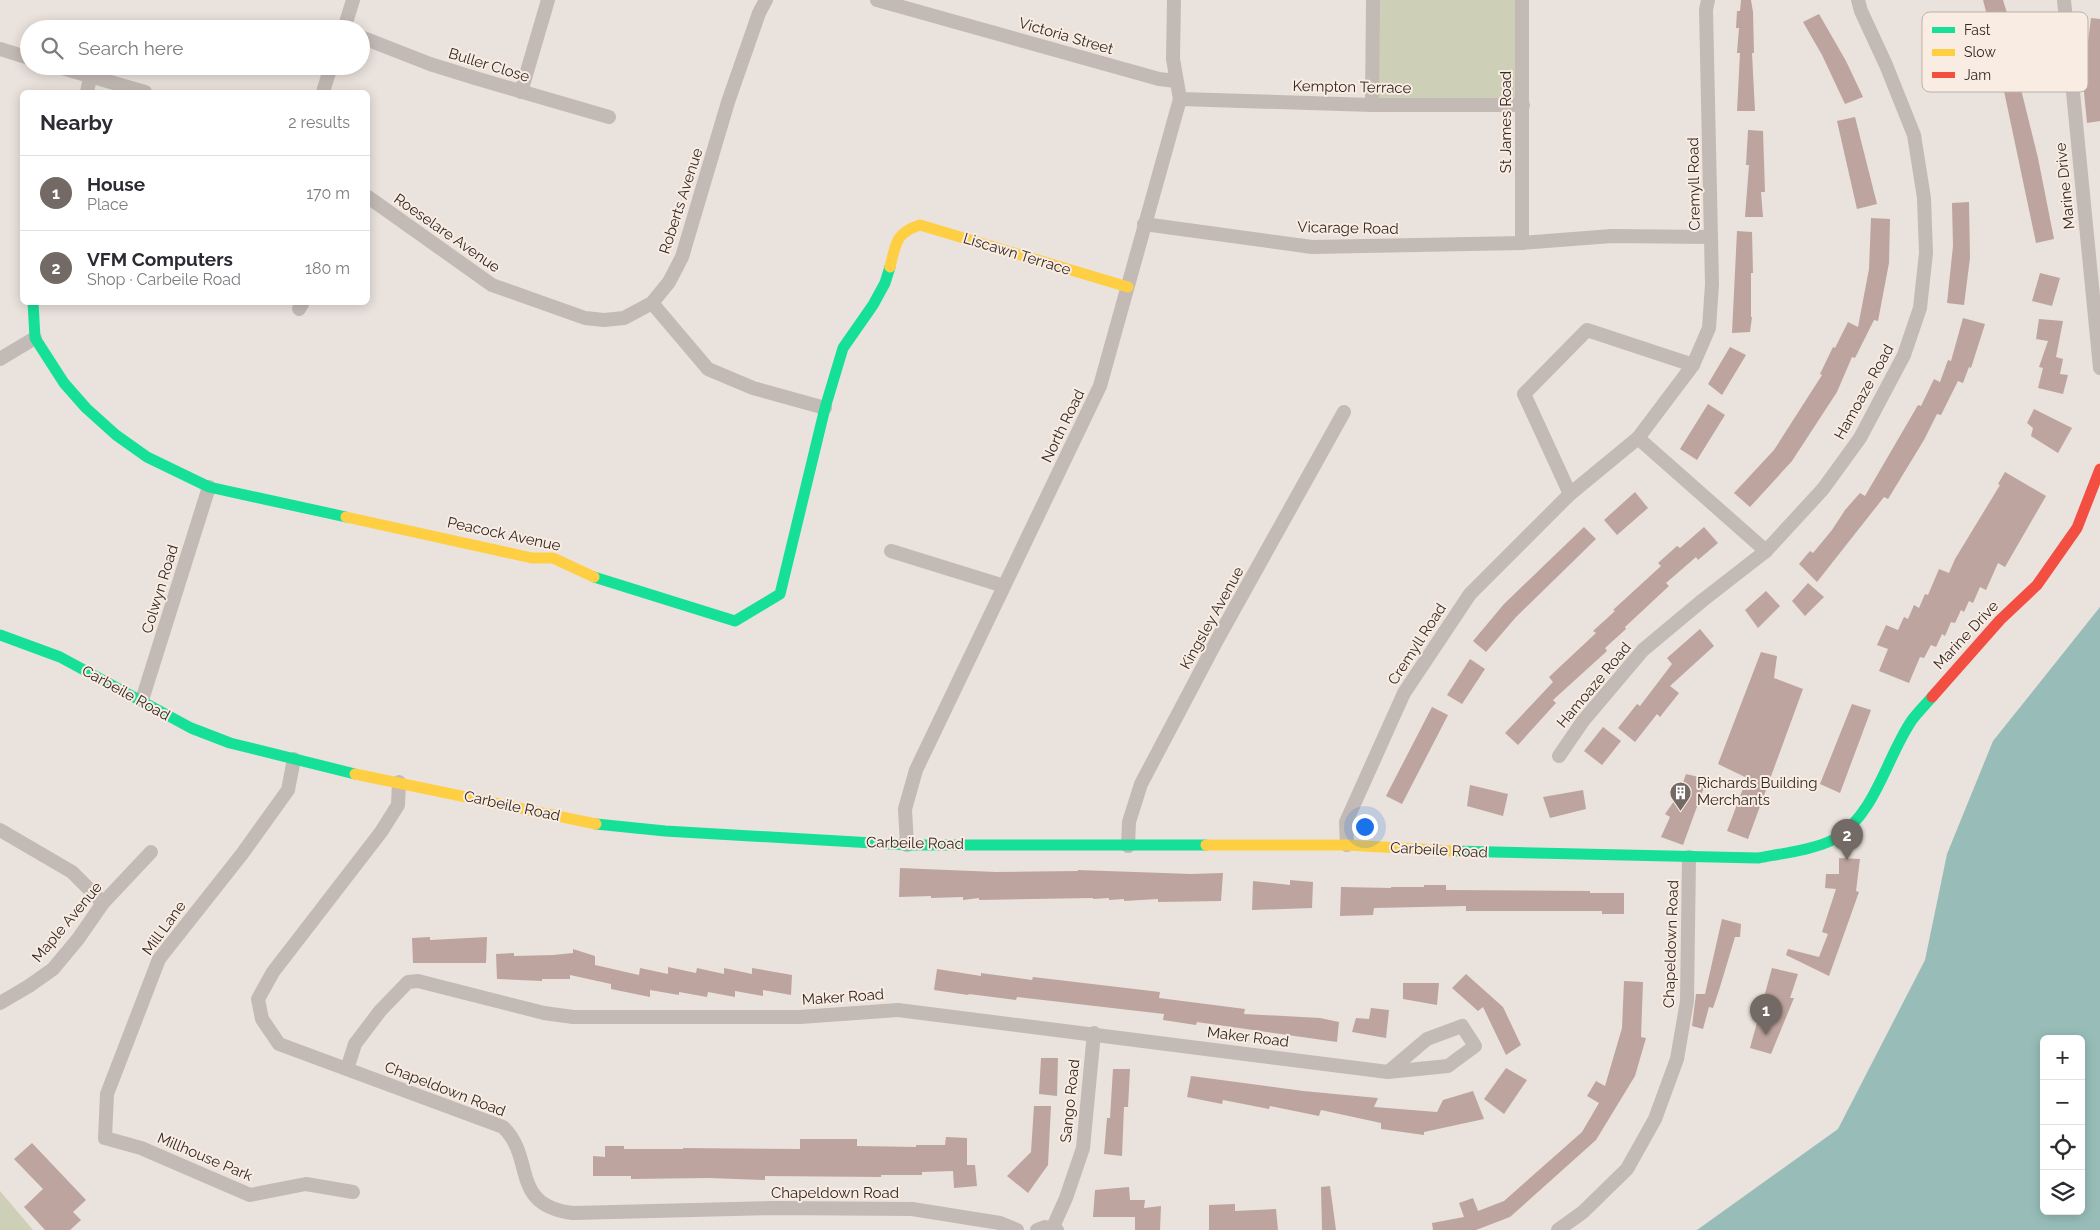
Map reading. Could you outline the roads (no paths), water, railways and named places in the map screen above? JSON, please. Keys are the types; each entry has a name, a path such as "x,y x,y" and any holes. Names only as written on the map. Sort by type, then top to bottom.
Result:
{"street":[{"path":"347,20 353,0"},
{"path":"521,92 548,0"},
{"name":"Roberts Avenue","path":"652,302 669,282 682,257 728,102 759,13 766,0"},
{"name":"Victoria Street","path":"877,0 1159,79 1176,81"},
{"name":"North Road","path":"907,845 906,809 916,770 1100,386 1180,99 1172,59 1174,0"},
{"path":"1372,105 1373,0"},
{"name":"St James Road","path":"1522,0 1522,243"},
{"name":"Cremyll Road","path":"1347,844 1346,822 1404,693 1470,594 1570,494 1638,438 1693,365 1709,328 1712,284 1712,237 1706,10 1708,0"},
{"name":"Hamoaze Road","path":"1559,756 1583,721 1643,650 1766,551 1823,489 1860,438 1904,355 1920,308 1926,253 1924,208 1914,135 1886,65 1861,12 1858,0"},
{"name":"Buller Close","path":"370,41 430,64 609,117"},
{"path":"0,49 20,55"},
{"path":"81,75 137,90"},
{"path":"324,90 328,75"},
{"path":"87,90 90,78"},
{"name":"Marine Drive","path":"2073,92 2100,368"},
{"name":"Kempton Terrace","path":"1180,99 1372,105 1523,105"},
{"name":"Roeselare Avenue","path":"370,203 492,285 585,318 604,320 624,318 652,302"},
{"name":"Vicarage Road","path":"1144,224 1312,247 1522,243 1612,236 1712,237"},
{"name":"Liscawn Terrace","path":"907,229 920,225 1128,287"},
{"name":"Peacock Avenue","path":"35,338 64,382 86,408 116,435 147,456 209,487 532,558 553,558 599,579 735,621 780,594 825,408 844,348 873,305 885,283 898,238 907,229"},
{"path":"652,302 708,369 753,388 825,408"},
{"path":"0,359 35,338 33,305"},
{"path":"1570,494 1524,394 1588,330 1693,365"},
{"name":"Kingsley Avenue","path":"1128,846 1130,822 1141,784 1217,640 1344,412"},
{"path":"1638,438 1766,551"},
{"name":"Marine Drive","path":"1855,823 1882,779 1912,720 2000,620 2036,585 2077,528 2100,469"},
{"name":"Colwyn Road","path":"142,700 209,487"},
{"path":"891,551 1004,586"},
{"name":"Carbeile Road","path":"0,635 60,657 191,728 230,743 376,779 398,782 586,823 666,831 907,845 1128,846 1347,844 1498,853 1758,858 1796,851 1835,839 1855,823"},
{"name":"Mill Lane","path":"105,1138 107,1094 158,959 242,854 288,790 294,759"},
{"name":"Chapeldown Road","path":"398,782 398,805 385,825 273,972 258,999 262,1019 279,1044 503,1127 513,1137 523,1174 530,1189 542,1204 556,1211 573,1213 774,1208 912,1210 1000,1223 1017,1230"},
{"path":"0,830 72,872 103,903"},
{"name":"Maple Avenue","path":"0,1003 53,969 78,939 103,903 151,852"},
{"name":"Chapeldown Road","path":"1558,1230 1583,1212 1627,1169 1655,1119 1677,1059 1687,1001 1690,857"},
{"name":"Maker Road","path":"347,1069 355,1044 380,1011 408,982 418,980 544,1013 573,1016 800,1017 898,1010 1094,1033 1388,1072 1448,1066 1475,1046 1462,1026 1427,1039 1388,1072"},
{"name":"Sango Road","path":"1055,1229 1083,1148 1094,1033"},
{"name":"Millhouse Park","path":"105,1138 141,1148 250,1195 306,1184 353,1192"},
{"path":"956,1216 964,1230"},
{"path":"1037,1230 1045,1227 1055,1229"}],"water":[{"path":"2100,607 2100,1230 1697,1230 1838,1129 1925,960 1947,854 1993,741"}],"place":[{"name":"Richards Building Merchants","path":"1681,811"},
{"name":"VFM Computers","path":"1847,860"},
{"name":"House","path":"1766,1035"}]}
